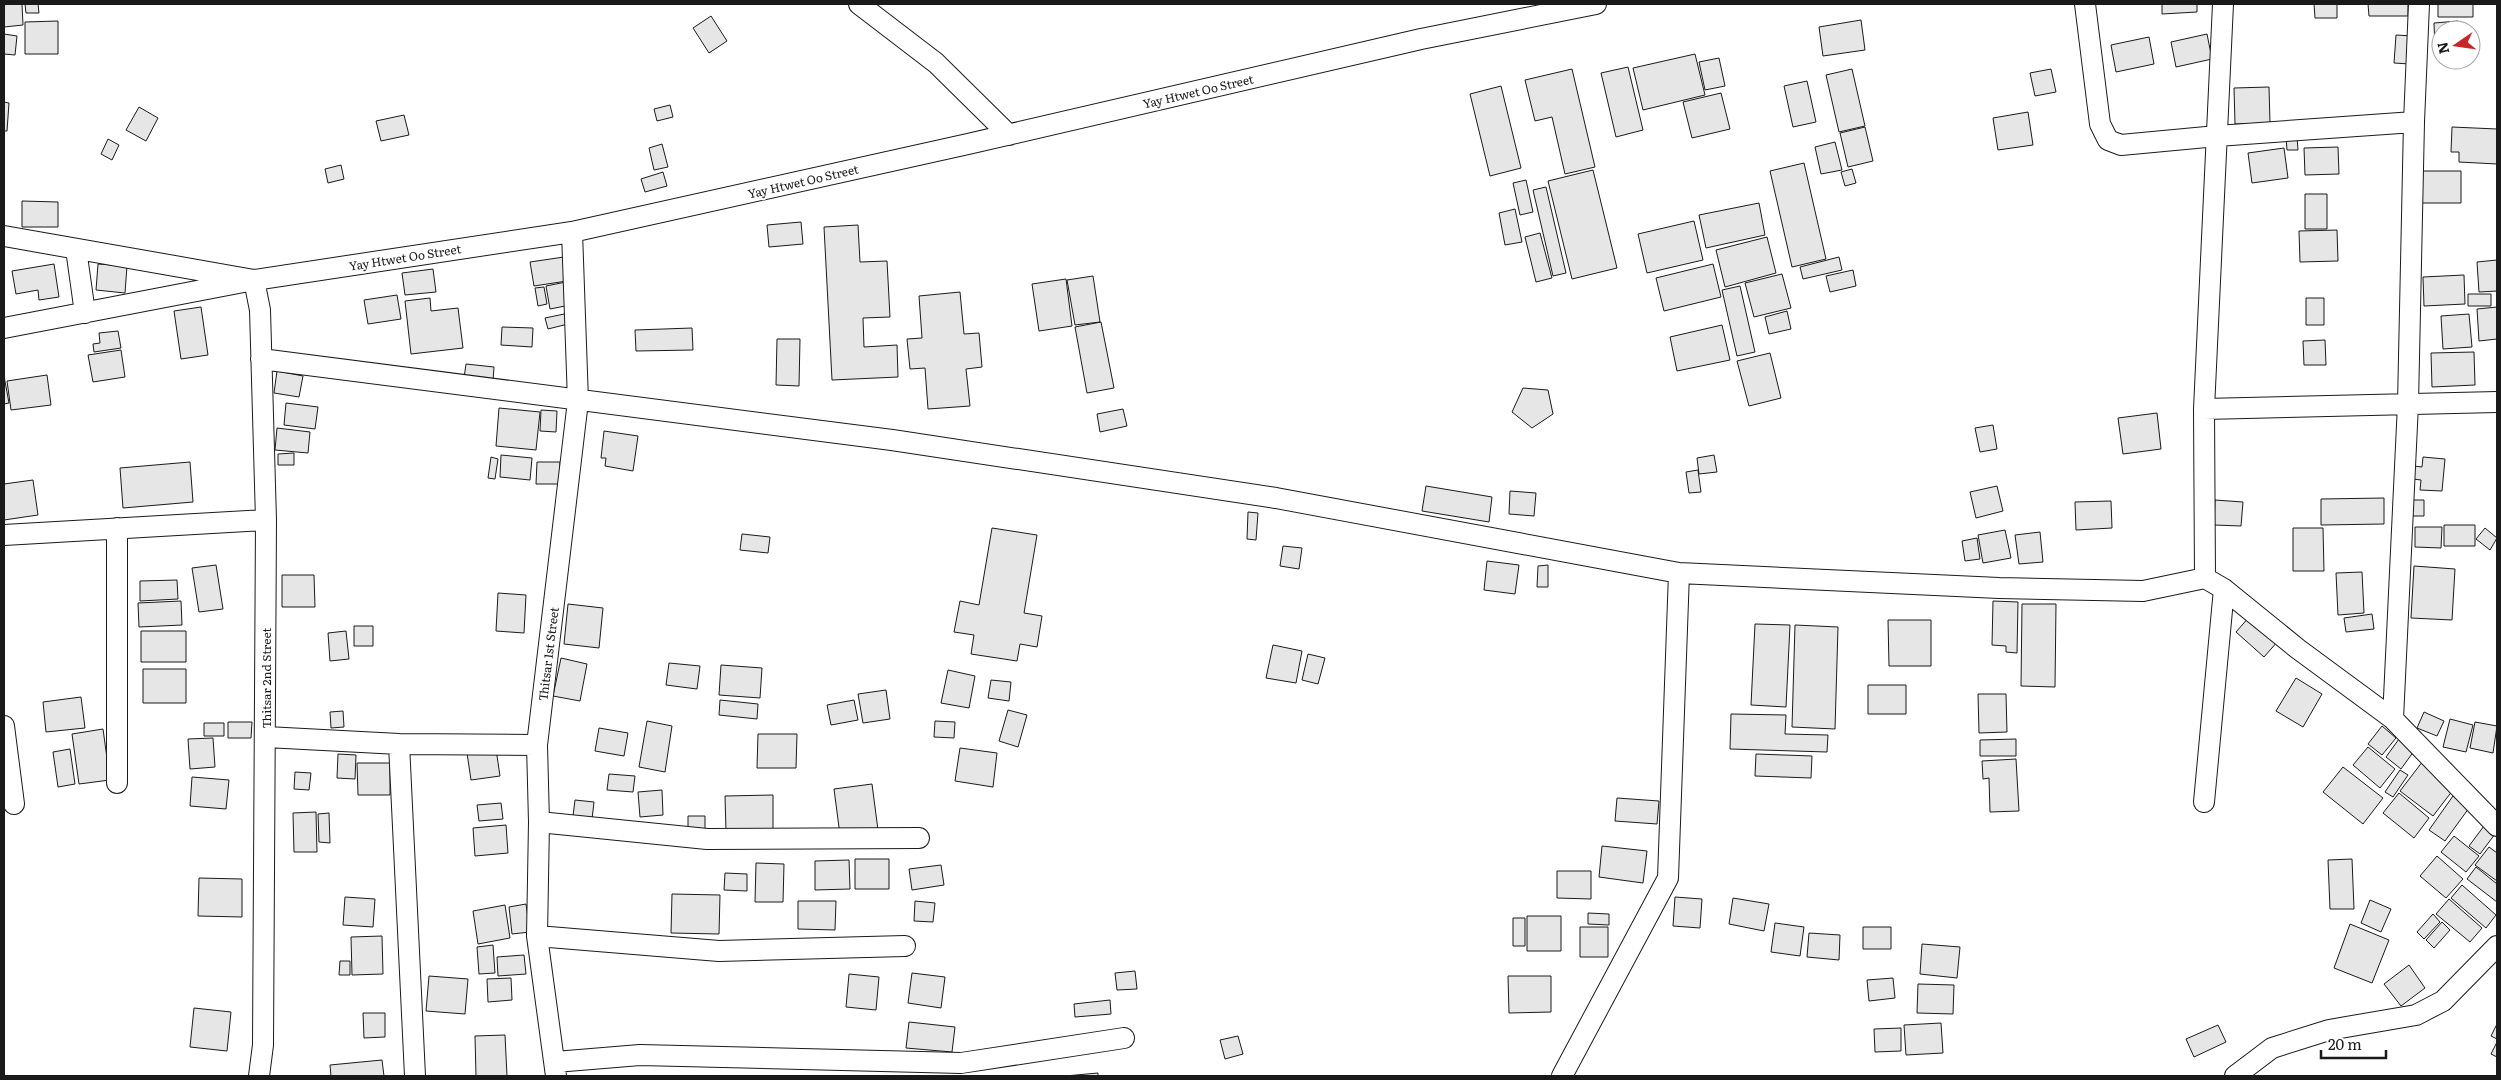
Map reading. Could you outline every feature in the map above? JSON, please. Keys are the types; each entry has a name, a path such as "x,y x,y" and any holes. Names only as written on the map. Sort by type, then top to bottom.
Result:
{"street":[{"path":"859,4 936,63 1009,134"},
{"name":"Yay Htwet Oo Street","path":"4,328 254,280 572,232 1420,39 1596,4"},
{"path":"2086,4 2100,124 2108,140 2122,146 2217,136 2414,122"},
{"path":"2205,578 2204,409 2223,4"},
{"path":"2393,719 2408,404 2414,122 2419,4"},
{"name":"Thitsar 1st Street","path":"555,1069 537,936 539,822 537,745 578,401 572,232"},
{"path":"4,236 254,280"},
{"path":"76,249 85,312"},
{"name":"Thitsar 2nd Street","path":"254,280 260,310 266,520 263,1045 259,1076"},
{"path":"261,359 892,440 1276,498 1679,573 1998,588 2143,591 2205,578 2224,589 2298,649 2393,719 2497,826"},
{"path":"2204,409 2497,402"},
{"path":"4,535 266,520"},
{"path":"117,783 118,528"},
{"path":"1562,1076 1668,878 1679,573"},
{"path":"2204,802 2224,589"},
{"path":"4,726 14,804"},
{"path":"266,737 399,744 537,745"},
{"path":"399,744 415,1076"},
{"path":"539,822 707,839 919,838"},
{"path":"537,936 719,951 905,946"},
{"path":"2236,1076 2272,1048 2329,1030 2416,1015 2444,1001 2497,946"},
{"path":"555,1069 640,1055 961,1070 1124,1038"}],"building":[{"path":"4,4 22,4 23,25 4,27"},
{"path":"25,4 38,4 39,13 26,13"},
{"path":"2162,4 2197,4 2197,12 2162,14"},
{"path":"2314,4 2337,4 2337,18 2315,18"},
{"path":"2368,4 2408,4 2408,16 2369,16"},
{"path":"2438,4 2473,4 2473,17 2438,17"},
{"path":"711,16 727,41 709,53 693,28"},
{"path":"1861,20 1865,50 1823,56 1819,27"},
{"path":"58,21 58,54 25,54 25,22"},
{"path":"4,34 17,36 15,55 4,54"},
{"path":"2207,34 2212,59 2176,67 2171,42"},
{"path":"2396,35 2413,36 2410,64 2394,63"},
{"path":"2149,37 2154,64 2116,72 2111,45"},
{"path":"1695,54 1705,95 1643,110 1633,68"},
{"path":"1719,58 1725,86 1705,90 1699,62"},
{"path":"1628,67 1643,130 1616,137 1601,73"},
{"path":"1572,69 1595,167 1565,174 1552,117 1535,121 1525,80"},
{"path":"1852,69 1865,126 1839,132 1826,75"},
{"path":"2051,69 2056,92 2035,96 2030,73"},
{"path":"1807,81 1816,122 1793,127 1784,86"},
{"path":"1501,86 1521,168 1490,176 1470,94"},
{"path":"2269,87 2270,123 2235,124 2234,88"},
{"path":"1721,93 1730,129 1692,138 1683,102"},
{"path":"4,102 9,103 7,131 4,131"},
{"path":"670,105 673,117 657,121 654,109"},
{"path":"139,107 158,118 146,141 126,130"},
{"path":"2028,112 2033,145 1998,150 1993,118"},
{"path":"404,115 409,135 381,141 376,121"},
{"path":"1865,127 1873,161 1848,167 1840,133"},
{"path":"2452,127 2497,129 2497,164 2459,162 2459,152 2451,152"},
{"path":"2286,137 2297,137 2298,150 2287,150"},
{"path":"108,139 119,145 112,160 101,154"},
{"path":"1835,142 1842,170 1821,174 1815,147"},
{"path":"662,144 668,167 654,170 649,148"},
{"path":"2338,147 2339,174 2305,175 2304,148"},
{"path":"2284,148 2288,178 2252,183 2248,153"},
{"path":"1804,163 1826,259 1792,267 1770,171"},
{"path":"341,165 344,179 328,183 325,169"},
{"path":"1852,169 1856,183 1845,186 1841,172"},
{"path":"1593,170 1617,268 1572,279 1548,181"},
{"path":"2418,171 2461,171 2461,203 2419,203"},
{"path":"663,172 667,186 645,192 641,179"},
{"path":"1526,180 1533,212 1520,215 1513,183"},
{"path":"1546,187 1566,273 1553,276 1533,190"},
{"path":"2305,194 2327,194 2327,229 2305,229"},
{"path":"22,201 58,202 58,227 22,227"},
{"path":"1759,203 1765,235 1706,248 1699,215"},
{"path":"1515,209 1522,242 1505,245 1499,213"},
{"path":"1694,221 1703,260 1647,273 1638,234"},
{"path":"801,222 803,244 769,247 767,225"},
{"path":"858,225 860,262 887,261 890,317 863,318 864,347 897,345 898,377 832,380 824,227"},
{"path":"2337,230 2338,261 2300,262 2299,231"},
{"path":"1540,233 1552,278 1536,282 1525,237"},
{"path":"1767,237 1776,273 1725,287 1716,250"},
{"path":"564,257 567,281 534,286 530,262"},
{"path":"1839,257 1842,270 1803,279 1800,267"},
{"path":"2497,260 2497,291 2479,292 2477,262"},
{"path":"54,264 59,297 39,300 38,290 16,294 12,271"},
{"path":"98,264 127,266 125,293 96,290"},
{"path":"1713,264 1721,297 1664,311 1656,278"},
{"path":"433,269 436,292 405,295 402,273"},
{"path":"1853,270 1856,286 1830,292 1826,276"},
{"path":"1782,274 1791,308 1754,317 1745,283"},
{"path":"2464,275 2465,304 2424,306 2423,277"},
{"path":"1093,276 1100,322 1075,325 1067,280"},
{"path":"1066,279 1072,326 1039,331 1032,284"},
{"path":"566,282 570,305 550,309 546,286"},
{"path":"1740,286 1755,352 1737,356 1722,290"},
{"path":"544,287 547,304 538,306 535,288"},
{"path":"960,292 964,334 979,333 982,367 966,369 970,406 928,409 925,368 910,369 907,339 922,338 919,296"},
{"path":"2468,294 2491,294 2491,306 2468,306"},
{"path":"397,295 401,319 368,324 364,300"},
{"path":"430,298 431,311 458,308 463,348 411,354 405,301"},
{"path":"2306,298 2324,298 2324,325 2306,325"},
{"path":"201,307 208,355 181,359 174,311"},
{"path":"2497,307 2497,339 2479,341 2477,309"},
{"path":"1787,311 1791,329 1769,334 1765,317"},
{"path":"569,313 572,323 548,329 545,318"},
{"path":"2469,314 2472,347 2443,349 2441,316"},
{"path":"1101,322 1114,388 1087,393 1075,327"},
{"path":"1722,325 1730,360 1677,371 1670,337"},
{"path":"502,327 533,328 532,347 501,345"},
{"path":"692,328 693,350 636,351 635,330"},
{"path":"118,331 121,348 94,352 93,344 100,343 99,333"},
{"path":"777,339 800,339 799,386 776,385"},
{"path":"2325,340 2326,365 2304,365 2303,341"},
{"path":"121,350 125,377 93,382 88,355"},
{"path":"2474,352 2475,385 2432,387 2431,353"},
{"path":"1770,353 1781,398 1749,406 1737,361"},
{"path":"466,364 494,367 493,381 464,378"},
{"path":"277,371 303,376 299,397 274,393"},
{"path":"47,375 51,405 11,410 7,381"},
{"path":"4,376 9,403 4,404"},
{"path":"1523,388 1548,390 1553,414 1532,428 1512,412"},
{"path":"286,403 318,407 315,429 284,425"},
{"path":"499,408 540,412 536,450 496,446"},
{"path":"1123,409 1127,426 1100,432 1097,414"},
{"path":"541,410 557,411 556,432 540,431"},
{"path":"2157,413 2161,449 2123,454 2118,418"},
{"path":"1993,425 1997,449 1980,452 1975,428"},
{"path":"277,428 310,432 308,453 275,450"},
{"path":"604,431 638,436 633,471 605,466 606,458 601,458"},
{"path":"294,453 294,465 278,465 278,454"},
{"path":"501,455 532,458 530,480 500,477"},
{"path":"1714,455 1717,472 1699,474 1697,458"},
{"path":"491,457 498,459 495,479 488,478"},
{"path":"2423,457 2445,459 2442,491 2420,490 2421,480 2413,479 2414,466 2422,467"},
{"path":"190,462 193,502 123,508 120,468"},
{"path":"537,462 560,462 560,484 536,484"},
{"path":"1698,470 1701,492 1689,493 1686,472"},
{"path":"33,480 38,515 4,520 4,484"},
{"path":"1426,486 1492,497 1489,522 1422,511"},
{"path":"1997,486 2003,511 1976,518 1970,492"},
{"path":"1510,491 1536,493 1534,516 1509,514"},
{"path":"2384,498 2384,524 2321,525 2321,499"},
{"path":"2215,500 2243,502 2241,526 2214,525"},
{"path":"2409,500 2424,500 2424,516 2409,516"},
{"path":"2111,501 2112,528 2076,530 2075,502"},
{"path":"1248,512 1258,513 1256,540 1247,539"},
{"path":"2444,525 2475,525 2475,546 2444,546"},
{"path":"2415,527 2442,527 2441,548 2415,547"},
{"path":"992,528 1037,535 1024,613 1042,616 1037,647 1020,644 1017,661 971,654 974,635 954,632 960,601 979,605"},
{"path":"2293,528 2323,528 2324,571 2293,571"},
{"path":"2485,528 2497,538 2490,550 2476,539"},
{"path":"2005,530 2011,558 1983,563 1978,535"},
{"path":"2040,532 2043,562 2019,564 2015,535"},
{"path":"742,534 770,537 768,553 740,550"},
{"path":"1977,538 1980,559 1965,561 1962,541"},
{"path":"1283,546 1302,548 1299,569 1280,566"},
{"path":"1487,561 1519,565 1515,594 1484,590"},
{"path":"216,565 223,609 199,612 192,568"},
{"path":"1548,565 1548,587 1537,587 1538,566"},
{"path":"2414,566 2455,569 2452,620 2411,618"},
{"path":"2362,572 2364,613 2338,615 2336,573"},
{"path":"282,575 314,575 315,607 282,607"},
{"path":"177,580 178,599 140,601 140,581"},
{"path":"498,593 526,595 524,633 496,631"},
{"path":"181,601 182,625 139,627 138,603"},
{"path":"1993,601 2018,602 2017,653 2006,652 2006,646 1992,645"},
{"path":"568,604 603,608 599,648 564,644"},
{"path":"2022,604 2056,604 2055,687 2021,686"},
{"path":"2372,614 2374,629 2346,632 2344,618"},
{"path":"2250,616 2278,641 2264,657 2236,632"},
{"path":"1888,620 1931,620 1931,666 1889,666"},
{"path":"1755,624 1790,625 1786,707 1751,705"},
{"path":"1795,625 1838,627 1835,729 1792,727"},
{"path":"354,626 373,626 373,646 354,646"},
{"path":"141,631 186,631 186,662 141,662"},
{"path":"346,631 349,659 330,661 328,633"},
{"path":"1273,645 1302,651 1296,683 1266,678"},
{"path":"1308,654 1325,658 1318,684 1302,680"},
{"path":"561,658 587,664 580,701 553,696"},
{"path":"669,663 700,666 697,689 666,685"},
{"path":"721,665 762,668 760,698 719,695"},
{"path":"143,669 186,669 186,703 143,703"},
{"path":"948,670 975,676 969,708 941,703"},
{"path":"2296,678 2322,694 2303,727 2276,711"},
{"path":"991,680 1011,682 1009,701 988,698"},
{"path":"1868,685 1906,685 1906,714 1868,714"},
{"path":"886,690 890,719 863,723 858,694"},
{"path":"1978,694 2006,694 2007,732 1979,733"},
{"path":"81,697 85,728 46,732 43,702"},
{"path":"720,700 758,704 757,719 719,715"},
{"path":"854,700 858,720 831,725 827,705"},
{"path":"1008,710 1027,715 1018,747 999,741"},
{"path":"343,711 344,727 331,728 330,712"},
{"path":"2424,712 2444,721 2437,736 2417,728"},
{"path":"1731,714 1786,715 1785,734 1828,735 1827,752 1730,749"},
{"path":"2450,719 2473,725 2466,752 2443,747"},
{"path":"647,721 672,726 665,772 639,767"},
{"path":"935,721 955,722 954,738 934,737"},
{"path":"228,722 252,722 251,738 228,738"},
{"path":"2475,722 2497,726 2493,753 2470,748"},
{"path":"204,723 224,723 224,736 204,736"},
{"path":"2382,726 2396,738 2382,755 2368,744"},
{"path":"599,728 628,733 624,756 595,751"},
{"path":"103,729 110,780 79,784 72,734"},
{"path":"758,734 797,734 796,768 757,768"},
{"path":"213,738 215,767 190,769 188,739"},
{"path":"2016,739 2016,756 1980,756 1980,740"},
{"path":"2399,739 2414,751 2401,769 2386,757"},
{"path":"2368,747 2395,769 2380,788 2353,765"},
{"path":"960,748 997,753 993,787 955,781"},
{"path":"70,749 75,784 58,787 53,752"},
{"path":"496,749 500,776 471,780 467,753"},
{"path":"338,754 356,755 355,779 337,778"},
{"path":"1756,754 1812,756 1811,778 1755,776"},
{"path":"2016,759 2019,811 1990,812 1989,778 1983,779 1982,761"},
{"path":"2423,761 2456,786 2433,816 2400,791"},
{"path":"357,763 390,763 390,795 358,795"},
{"path":"2343,767 2383,798 2363,824 2323,792"},
{"path":"2400,770 2408,775 2393,797 2385,792"},
{"path":"295,772 311,773 309,790 294,789"},
{"path":"609,774 635,776 633,792 607,790"},
{"path":"192,777 229,780 226,809 190,806"},
{"path":"872,784 878,830 840,835 834,789"},
{"path":"662,790 663,815 640,817 638,792"},
{"path":"2399,793 2429,818 2414,838 2383,813"},
{"path":"773,795 773,831 726,831 725,796"},
{"path":"2453,796 2469,808 2445,841 2429,830"},
{"path":"1617,798 1659,801 1657,824 1615,821"},
{"path":"575,800 594,802 592,819 573,816"},
{"path":"501,803 503,819 479,821 477,805"},
{"path":"316,812 317,852 294,852 293,813"},
{"path":"329,813 330,843 319,842 318,814"},
{"path":"688,816 705,816 705,831 688,831"},
{"path":"506,825 508,853 475,856 473,828"},
{"path":"2484,826 2495,834 2480,854 2469,846"},
{"path":"2454,836 2479,856 2466,872 2441,852"},
{"path":"1602,846 1647,851 1643,883 1599,877"},
{"path":"2489,847 2497,853 2497,881 2475,865"},
{"path":"2437,856 2463,879 2446,898 2420,876"},
{"path":"855,859 889,859 889,889 855,889"},
{"path":"2352,859 2354,909 2330,909 2328,860"},
{"path":"849,860 850,889 815,890 815,861"},
{"path":"756,863 784,864 783,902 755,902"},
{"path":"941,865 944,885 912,890 909,869"},
{"path":"2476,867 2497,884 2497,902 2467,879"},
{"path":"1557,871 1591,871 1591,899 1557,898"},
{"path":"725,873 747,874 747,891 724,890"},
{"path":"199,878 242,879 242,917 198,916"},
{"path":"2462,885 2496,915 2486,928 2451,898"},
{"path":"672,894 720,895 719,934 671,933"},
{"path":"345,897 375,899 373,927 343,925"},
{"path":"1675,897 1702,899 1700,928 1673,926"},
{"path":"1733,898 1769,904 1764,931 1729,924"},
{"path":"2449,899 2482,928 2470,942 2436,914"},
{"path":"2370,900 2391,909 2381,932 2361,923"},
{"path":"798,901 836,901 835,930 798,929"},
{"path":"915,901 935,903 933,922 914,921"},
{"path":"526,904 530,932 512,934 509,907"},
{"path":"505,905 510,938 478,944 473,911"},
{"path":"1588,913 1609,914 1609,925 1588,924"},
{"path":"2433,914 2440,922 2424,939 2417,932"},
{"path":"1527,916 1561,916 1561,951 1527,951"},
{"path":"1513,918 1525,918 1525,946 1513,946"},
{"path":"2442,922 2450,930 2434,948 2426,940"},
{"path":"1775,923 1804,927 1800,956 1771,952"},
{"path":"2350,924 2389,940 2372,983 2334,968"},
{"path":"1580,927 1608,927 1608,957 1580,957"},
{"path":"1863,927 1891,927 1891,949 1863,949"},
{"path":"1809,933 1840,935 1839,960 1807,957"},
{"path":"382,936 383,974 352,975 351,937"},
{"path":"1922,944 1960,947 1957,978 1920,974"},
{"path":"493,945 495,973 479,974 477,947"},
{"path":"524,955 526,974 498,976 497,957"},
{"path":"340,961 350,961 350,975 339,975"},
{"path":"2409,965 2425,988 2401,1006 2384,984"},
{"path":"1135,971 1137,989 1117,990 1115,973"},
{"path":"912,973 945,977 941,1008 908,1003"},
{"path":"849,974 879,977 876,1010 846,1007"},
{"path":"429,976 468,979 465,1014 426,1011"},
{"path":"1508,976 1551,976 1551,1012 1509,1013"},
{"path":"511,978 512,1000 488,1002 487,979"},
{"path":"1893,978 1895,998 1869,1001 1867,980"},
{"path":"1918,984 1954,985 1953,1014 1917,1013"},
{"path":"1110,1000 1111,1014 1075,1017 1074,1004"},
{"path":"194,1008 231,1012 227,1051 190,1047"},
{"path":"363,1013 385,1013 385,1037 364,1038"},
{"path":"909,1022 955,1027 952,1052 906,1048"},
{"path":"1941,1023 1943,1053 1906,1055 1904,1025"},
{"path":"2497,1024 2497,1039 2491,1036"},
{"path":"2218,1025 2226,1042 2194,1057 2186,1039"},
{"path":"1901,1028 1901,1051 1875,1052 1874,1029"},
{"path":"505,1035 507,1076 476,1076 475,1036"},
{"path":"1238,1036 1243,1054 1225,1059 1220,1040"},
{"path":"2497,1042 2497,1057 2491,1054"},
{"path":"382,1060 384,1076 331,1076 330,1065"},
{"path":"1098,1073 1098,1076 1065,1076"}]}
